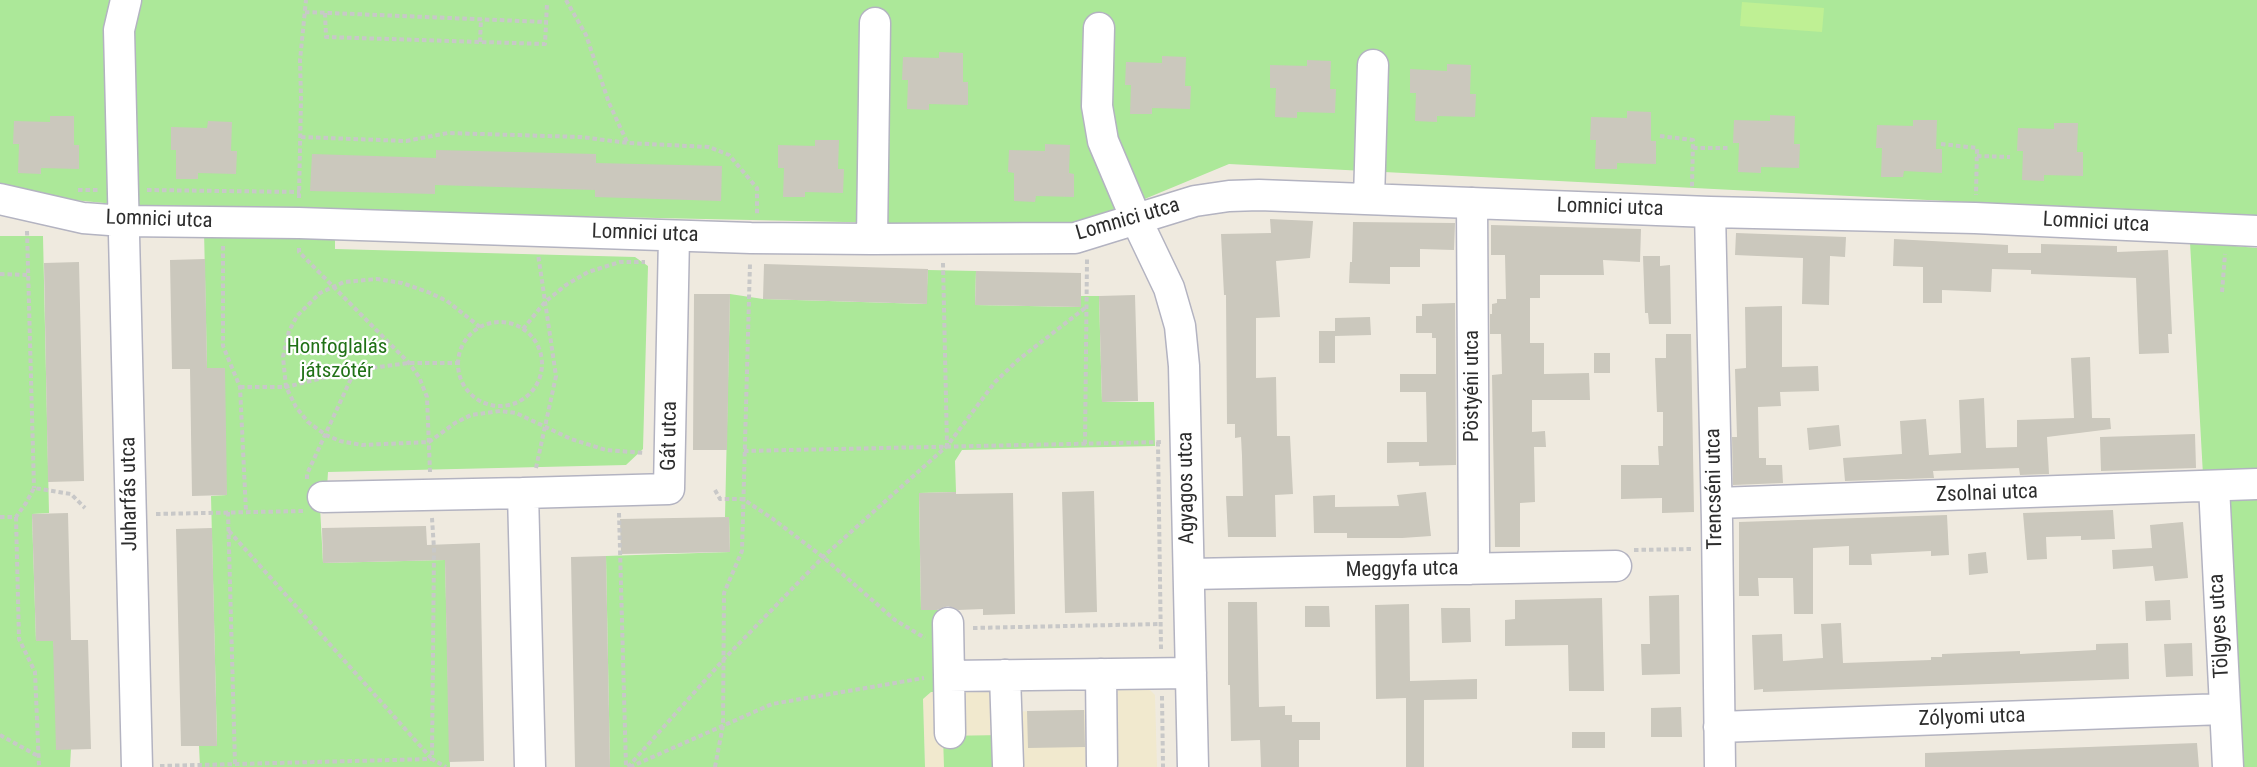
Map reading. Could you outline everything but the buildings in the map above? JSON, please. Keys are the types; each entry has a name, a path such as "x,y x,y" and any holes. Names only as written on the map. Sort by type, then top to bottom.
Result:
{"street":[{"name":"Juharfás utca","path":"126,0 120,30 137,767"},
{"path":"872,239 875,23"},
{"name":"Agyagos utca","path":"1099,28 1097,106 1103,141 1168,288 1179,326 1184,366 1172,442 1189,574 1176,673 1193,767"},
{"path":"1369,199 1373,65"},
{"name":"Lomnici utca","path":"14,203 83,218 123,221 299,223 538,231 674,249 747,254 872,239 1075,238 1195,201 1229,196 1259,195 1701,211 1975,218 2257,231"},
{"name":"Pöstyéni utca","path":"1471,569 1474,551 1472,203"},
{"name":"Trencséni utca","path":"1701,211 1717,503 1720,767"},
{"name":"Gát utca","path":"313,494 529,493 669,489 674,249"},
{"name":"Zsolnai utca","path":"1717,503 2257,484"},
{"name":"Tölgyes utca","path":"2214,486 2228,767"},
{"path":"529,493 530,767"},
{"name":"Meggyfa utca","path":"1189,574 1616,566"},
{"path":"950,733 948,646 1005,675 1176,673"},
{"path":"1101,674 1102,764"},
{"path":"1005,675 1008,765"},
{"name":"Zólyomi utca","path":"1719,727 2224,709"}],"path":[{"path":"299,223 300,60 306,0"},
{"path":"567,0 586,35 609,103 628,143"},
{"path":"325,13 326,37 545,44 547,4"},
{"path":"305,12 546,22"},
{"path":"480,42 481,19"},
{"path":"301,137 406,141 448,134 581,137 628,143 710,147 729,155 757,189 757,222 747,254 742,551 724,593 723,725 715,767"},
{"path":"1660,136 1693,140 1701,211"},
{"path":"1941,144 1977,148 1975,218"},
{"path":"1693,148 1729,148"},
{"path":"1977,156 2010,157"},
{"path":"14,203 27,275 34,488 27,503 15,517 19,639 35,672 39,767"},
{"path":"223,222 223,346 240,387 246,512"},
{"path":"2222,292 2226,229"},
{"path":"529,493 556,376 538,254 538,231"},
{"path":"1085,444 1085,308 1088,235"},
{"path":"942,239 947,446"},
{"path":"524,329 545,302 566,285 588,272 674,249"},
{"path":"0,274 27,275"},
{"path":"480,327 447,301 402,283 377,279 344,282 320,293 297,316 289,331 284,351 283,372 286,387 296,407 308,422 326,435 340,441 362,445 429,442 455,423 471,415 500,408 515,403 528,395 538,383 542,368 541,353 534,339 524,329 502,322 480,327 469,336 461,349 458,363 464,384 470,393 489,404 500,408 516,413 545,424 571,438 606,450 670,454"},
{"path":"628,767 724,659 823,557 947,446 995,382 1018,360 1085,308"},
{"path":"240,387 286,387 355,370 408,363 458,363"},
{"path":"131,515 308,511 313,494 307,474 355,370"},
{"path":"744,451 1172,442 1161,624 1176,673 1163,767"},
{"path":"34,488 71,494 85,508"},
{"path":"715,490 720,499 743,499 823,557 895,620 937,646 1161,624"},
{"path":"618,491 628,767"},
{"path":"228,512 235,764"},
{"path":"0,517 15,517"},
{"path":"137,767 432,759 229,531"},
{"path":"628,767 772,704 909,679 948,646"},
{"path":"0,735 38,757"}],"shaded area":[{"path":"1119,688 1148,688 1155,695 1157,767 925,767 923,699 931,692 991,691 997,712 1089,710"}],"green space":[{"path":"0,0 2257,0 2257,217 1229,164 1077,227 146,207 0,193"},
{"path":"1742,2 1824,8 1822,32 1740,26"},
{"name":"Honfoglalás játszótér","path":"204,230 335,234 335,249 635,257 648,266 643,449 626,465 328,472 327,488 319,488 323,563 445,560 450,767 200,767 199,746 217,745 211,496 227,495 207,368"},
{"path":"0,236 43,236 49,513 32,514 36,641 53,641 71,749 70,767 0,767"},
{"path":"2190,242 2257,248 2257,473 2203,475"},
{"path":"928,270 976,271 975,305 1080,307 1081,296 1099,296 1102,402 1154,402 1155,446 962,450 955,461 956,492 919,493 921,610 939,610 940,692 931,692 923,699 925,767 610,767 606,556 730,552 729,518 725,517 730,294 763,299 926,304"},
{"path":"2257,492 2257,767 2234,767 2229,493"},
{"path":"1002,735 1002,767 944,767 943,736"}]}
